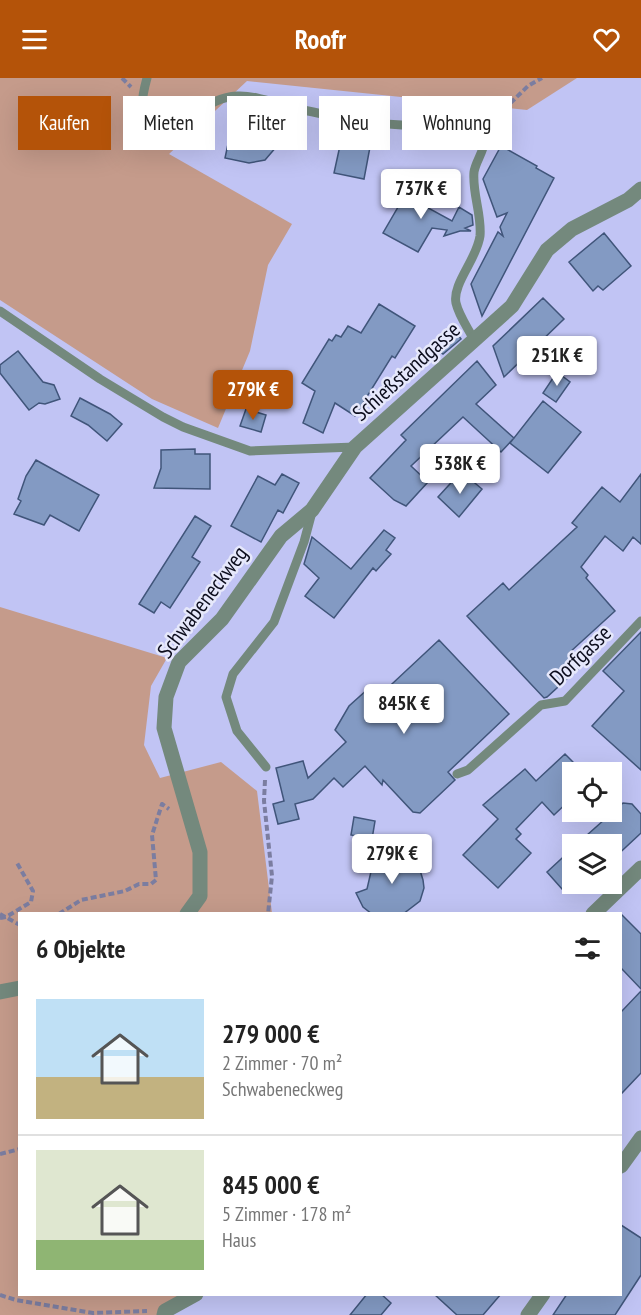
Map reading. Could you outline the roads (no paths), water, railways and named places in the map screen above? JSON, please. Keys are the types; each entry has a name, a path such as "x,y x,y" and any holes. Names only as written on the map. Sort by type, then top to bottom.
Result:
{"street":[{"name":"Schießstandgasse","path":"355,447 512,306 547,250 572,229 628,200 641,189"},
{"name":"Schwabeneckweg","path":"188,912 200,896 200,852 164,728 166,697 179,662 222,619 281,536 312,510 355,447"},
{"path":"595,912 641,868"},
{"path":"0,992 18,988"},
{"path":"622,1165 641,1138"},
{"path":"165,1313 193,1296"},
{"path":"528,1315 542,1296"}],"lane":[{"path":"147,78 142,98 142,112 151,127 158,129 171,126 224,99 237,96 384,124 426,125 467,121 478,125 485,145 474,170 480,237 474,259 458,286 455,297 474,340"},
{"name":"Schießstandgasse","path":"0,311 100,379 183,427 250,452 355,447"},
{"path":"266,767 237,731 226,697 233,674 274,622 304,542 312,510"},
{"name":"Dorfgasse","path":"457,774 468,770 541,705 565,701 641,621"}]}
